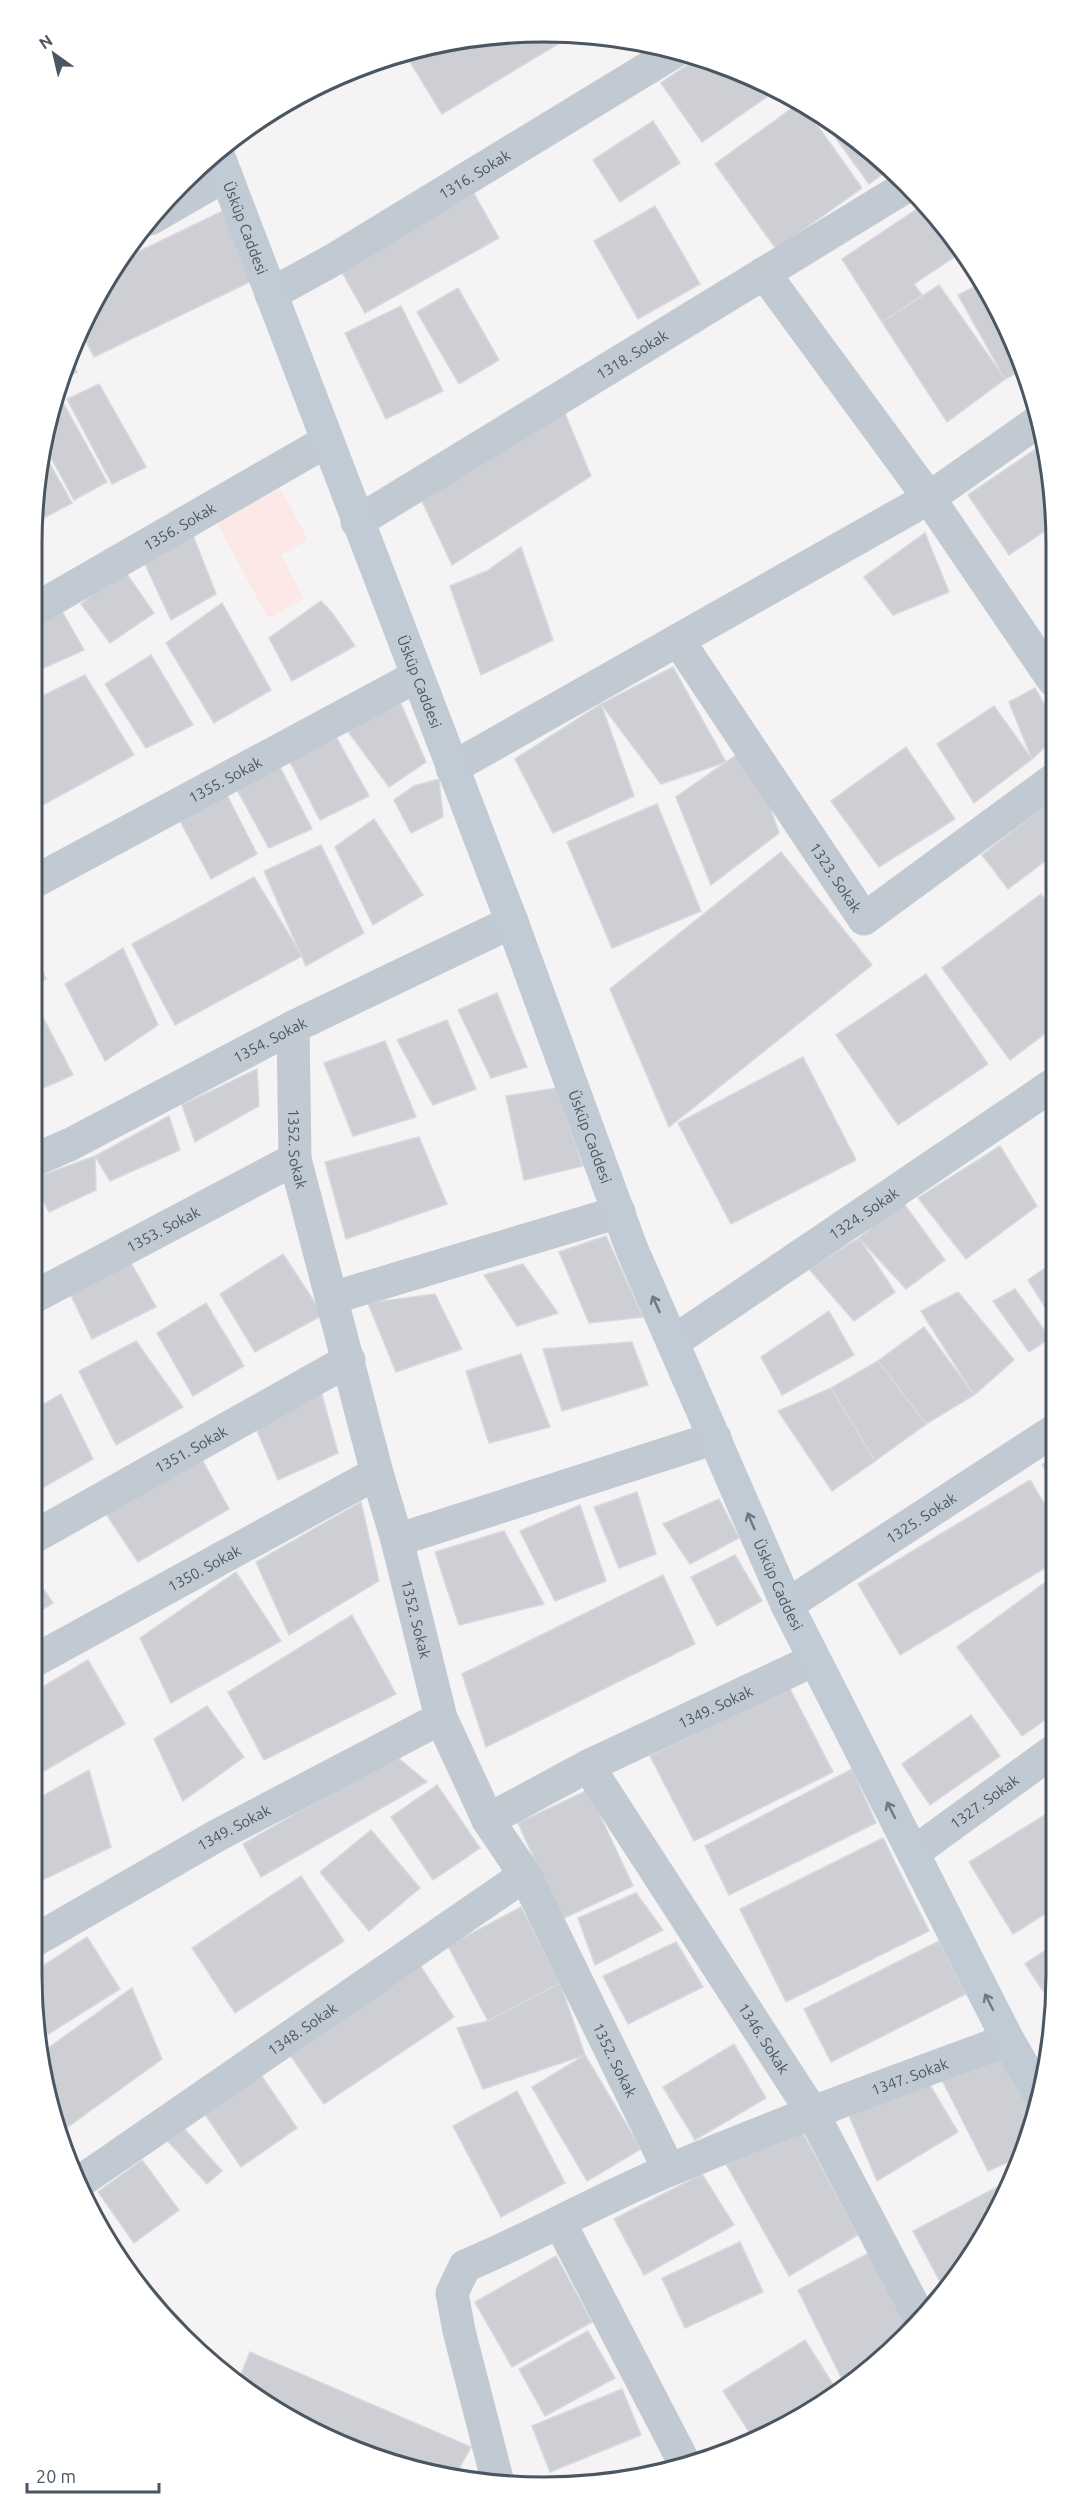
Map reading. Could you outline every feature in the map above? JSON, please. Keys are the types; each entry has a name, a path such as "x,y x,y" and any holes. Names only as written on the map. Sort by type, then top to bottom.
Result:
{"street":[{"name":"1316. Sokak","path":"271,294 353,248 666,57"},
{"name":"Üsküp Caddesi","path":"221,164 512,922 619,1212 673,1342 787,1605 1008,2040 1034,2084"},
{"path":"190,188 221,164"},
{"name":"1318. Sokak","path":"357,522 900,190"},
{"path":"764,273 929,498 1046,670"},
{"path":"452,768 929,498 1032,427"},
{"name":"1356. Sokak","path":"42,605 327,441"},
{"name":"1323. Sokak","path":"678,640 864,919 1046,785"},
{"name":"1355. Sokak","path":"42,878 417,676"},
{"name":"1354. Sokak","path":"42,1157 71,1144 293,1026 512,922"},
{"name":"1352. Sokak","path":"293,1026 295,1159 377,1473 397,1540 441,1718 488,1820 525,1875 669,2170"},
{"name":"1324. Sokak","path":"673,1342 1046,1089"},
{"name":"1353. Sokak","path":"42,1293 295,1159"},
{"path":"332,1298 619,1212"},
{"name":"1351. Sokak","path":"42,1532 349,1359"},
{"name":"1325. Sokak","path":"787,1605 1046,1436"},
{"path":"397,1540 715,1438"},
{"name":"1350. Sokak","path":"42,1657 377,1473"},
{"name":"1349. Sokak","path":"488,1820 588,1766 814,1660"},
{"name":"1349. Sokak","path":"42,1936 218,1835 441,1718"},
{"name":"1327. Sokak","path":"913,1853 1046,1756"},
{"name":"1346. Sokak","path":"588,1766 812,2112 916,2311"},
{"name":"1348. Sokak","path":"85,2178 525,1875"},
{"name":"1347. Sokak","path":"497,2475 459,2331 452,2293 465,2266 669,2170 812,2112 1008,2040"},
{"path":"560,2223 682,2458"}],"shaded area":[{"path":"278,484 308,540 281,555 304,599 268,618 215,519"}],"building":[{"path":"561,43 442,114 409,61 478,46"},
{"path":"689,64 736,80 769,95 702,142 661,83"},
{"path":"793,108 815,122 862,188 776,249 715,164"},
{"path":"653,121 680,163 620,202 593,160"},
{"path":"833,134 883,174 869,184"},
{"path":"472,190 499,238 365,313 338,265"},
{"path":"655,206 700,284 638,319 594,241"},
{"path":"229,208 262,276 94,357 86,340 109,293 135,253"},
{"path":"917,209 955,257 914,284 922,295 882,322 842,259"},
{"path":"939,285 1005,379 947,422 882,322"},
{"path":"975,287 994,322 1016,374 1005,379 958,295"},
{"path":"458,288 499,360 459,384 417,312"},
{"path":"401,306 443,391 386,419 345,333"},
{"path":"99,384 146,467 112,484 67,399"},
{"path":"63,402 107,482 74,500 50,456"},
{"path":"564,411 591,476 452,565 421,499"},
{"path":"1036,448 1042,478 1046,530 1009,555 968,495"},
{"path":"49,462 72,503 43,518"},
{"path":"192,533 216,594 171,620 144,562"},
{"path":"925,533 949,592 893,615 864,577"},
{"path":"521,547 553,640 481,675 450,586 487,571"},
{"path":"124,570 154,613 110,643 81,604"},
{"path":"321,601 355,646 292,681 269,638"},
{"path":"222,603 271,690 214,723 166,643"},
{"path":"59,606 84,650 42,669 42,620"},
{"path":"151,655 193,725 146,748 105,684"},
{"path":"673,667 726,762 661,784 601,704"},
{"path":"85,675 134,755 42,806 42,696"},
{"path":"1035,688 1046,708 1046,746 1032,759 1009,702"},
{"path":"398,697 426,762 389,787 347,730"},
{"path":"601,704 634,796 553,833 515,759"},
{"path":"994,706 1032,759 974,803 937,744"},
{"path":"334,733 369,796 320,820 288,758"},
{"path":"749,746 779,833 711,885 676,797"},
{"path":"906,747 955,819 879,867 831,801"},
{"path":"279,765 312,829 269,848 236,788"},
{"path":"439,779 443,817 411,833 394,800 414,786"},
{"path":"226,793 257,854 211,879 178,817"},
{"path":"657,804 701,911 612,948 567,842"},
{"path":"1046,805 1046,860 1008,889 982,855"},
{"path":"374,819 423,895 373,925 335,847"},
{"path":"321,845 364,933 306,966 264,871"},
{"path":"781,852 872,965 669,1127 610,989"},
{"path":"254,877 302,956 175,1025 132,944"},
{"path":"1041,894 1046,901 1046,1033 1010,1060 942,968"},
{"path":"123,948 158,1025 105,1061 65,984"},
{"path":"42,970 46,979 42,981"},
{"path":"926,974 988,1064 898,1125 836,1035"},
{"path":"497,993 527,1067 491,1078 458,1010"},
{"path":"42,1016 73,1075 42,1089"},
{"path":"447,1020 476,1089 433,1105 397,1040"},
{"path":"385,1041 416,1117 353,1136 324,1063"},
{"path":"803,1057 856,1160 731,1224 678,1123"},
{"path":"257,1069 259,1106 195,1142 182,1105"},
{"path":"556,1088 583,1166 524,1180 506,1096"},
{"path":"169,1116 180,1150 110,1181 95,1156"},
{"path":"419,1137 447,1204 346,1239 325,1162"},
{"path":"1000,1146 1037,1206 966,1259 918,1198"},
{"path":"95,1156 96,1190 49,1212 42,1198 42,1175"},
{"path":"902,1201 945,1260 906,1289 859,1238"},
{"path":"606,1236 643,1317 589,1323 559,1252"},
{"path":"859,1238 895,1292 854,1321 809,1269"},
{"path":"283,1254 323,1315 255,1352 220,1294"},
{"path":"131,1263 156,1307 92,1339 64,1281"},
{"path":"523,1264 558,1313 517,1326 484,1275"},
{"path":"1046,1267 1046,1309 1028,1280"},
{"path":"1015,1289 1046,1332 1046,1341 1029,1352 993,1301"},
{"path":"958,1292 1014,1360 974,1395 921,1311"},
{"path":"435,1294 462,1349 396,1372 368,1303"},
{"path":"206,1303 244,1366 193,1396 157,1333"},
{"path":"829,1311 854,1355 782,1395 761,1357"},
{"path":"924,1327 974,1395 926,1424 878,1361"},
{"path":"136,1341 183,1407 116,1445 79,1371"},
{"path":"632,1342 648,1385 562,1411 543,1349"},
{"path":"521,1354 550,1427 489,1443 466,1371"},
{"path":"878,1361 926,1424 875,1461 831,1388"},
{"path":"831,1388 875,1461 832,1491 778,1411"},
{"path":"321,1391 338,1453 278,1480 256,1428"},
{"path":"61,1394 93,1459 42,1488 42,1405"},
{"path":"200,1456 229,1509 138,1562 104,1511"},
{"path":"1030,1480 1046,1506 1046,1567 900,1655 858,1584"},
{"path":"637,1492 656,1554 619,1568 594,1507"},
{"path":"719,1499 739,1538 690,1564 663,1524"},
{"path":"361,1502 379,1581 289,1635 256,1562"},
{"path":"580,1505 606,1581 555,1601 520,1531"},
{"path":"504,1531 544,1604 459,1625 435,1552"},
{"path":"735,1555 762,1601 717,1626 691,1577"},
{"path":"236,1572 281,1641 171,1703 140,1638"},
{"path":"663,1575 695,1644 486,1747 462,1674"},
{"path":"1046,1582 1046,1719 1022,1736 957,1647"},
{"path":"42,1587 53,1603 42,1610"},
{"path":"352,1615 396,1694 264,1760 228,1692"},
{"path":"88,1660 125,1724 42,1772 42,1687"},
{"path":"789,1687 833,1772 694,1841 650,1756"},
{"path":"207,1706 244,1757 183,1801 154,1739"},
{"path":"971,1715 1000,1756 930,1805 902,1764"},
{"path":"396,1756 427,1782 261,1877 243,1844"},
{"path":"852,1769 876,1823 729,1895 705,1846"},
{"path":"89,1770 111,1847 42,1880 42,1796"},
{"path":"437,1785 480,1848 433,1880 391,1817"},
{"path":"588,1790 633,1886 562,1919 518,1823"},
{"path":"1046,1814 1046,1913 1013,1934 969,1862"},
{"path":"371,1830 420,1888 369,1931 320,1872"},
{"path":"883,1838 929,1931 786,2002 740,1909"},
{"path":"301,1876 344,1941 235,2013 192,1948"},
{"path":"636,1893 663,1930 595,1965 578,1918"},
{"path":"521,1907 560,1983 488,2021 448,1946"},
{"path":"87,1937 120,1989 46,2036 42,1966"},
{"path":"939,1941 966,1994 831,2062 804,2009"},
{"path":"676,1942 703,1987 628,2024 603,1976"},
{"path":"1046,1950 1045,1994 1025,1964"},
{"path":"417,1961 454,2017 324,2104 286,2049"},
{"path":"560,1983 585,2055 483,2089 457,2028 488,2021"},
{"path":"132,1988 162,2059 66,2128 59,2105 47,2049"},
{"path":"734,2044 766,2098 695,2140 663,2087"},
{"path":"1002,2054 1030,2102 1010,2161 988,2171 941,2078"},
{"path":"585,2055 641,2149 587,2181 532,2087"},
{"path":"259,2072 297,2128 241,2167 202,2110"},
{"path":"928,2082 958,2132 877,2181 848,2113"},
{"path":"517,2091 565,2183 501,2217 453,2126"},
{"path":"179,2123 222,2171 207,2184 164,2137"},
{"path":"803,2133 858,2235 789,2276 726,2164"},
{"path":"142,2160 179,2210 134,2243 98,2192"},
{"path":"702,2174 734,2225 644,2275 614,2219"},
{"path":"997,2187 998,2189 979,2226 941,2283 913,2231"},
{"path":"740,2242 763,2292 685,2328 662,2278"},
{"path":"871,2252 906,2323 842,2379 798,2290"},
{"path":"556,2256 592,2322 512,2367 475,2302"},
{"path":"588,2331 615,2378 545,2416 519,2369"},
{"path":"805,2340 833,2385 795,2410 749,2433 723,2391"},
{"path":"250,2352 471,2447 459,2469 414,2460 352,2439 322,2425 293,2410 241,2375"},
{"path":"622,2389 641,2435 550,2472 532,2426"}]}
